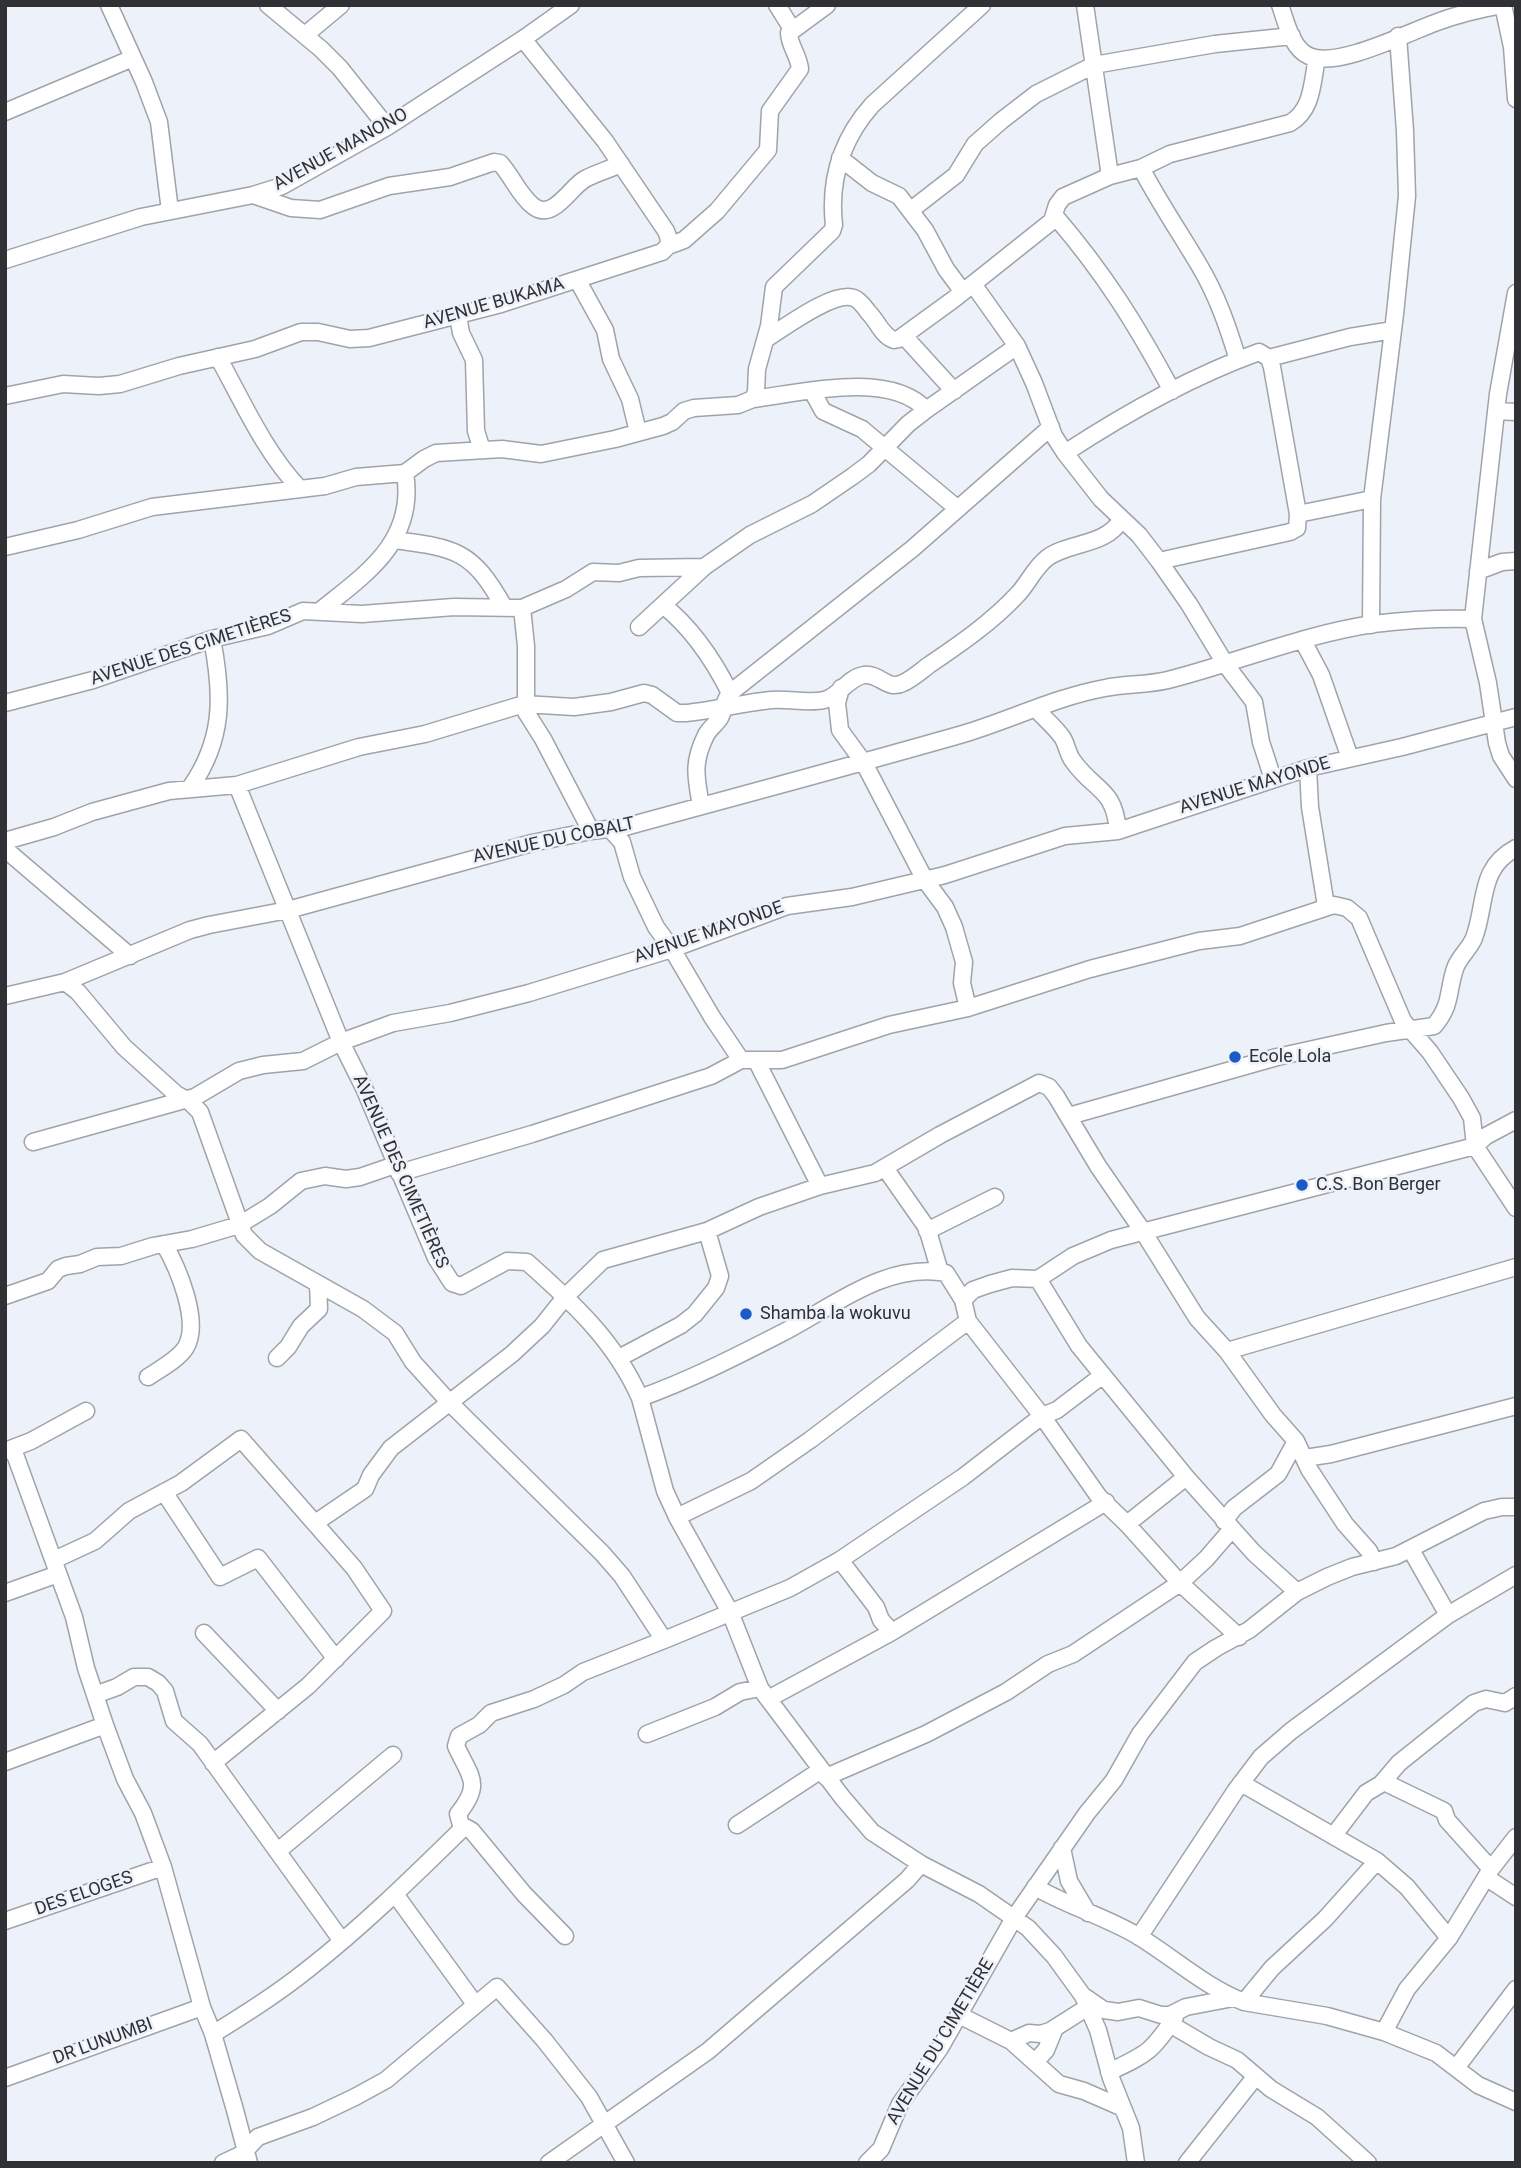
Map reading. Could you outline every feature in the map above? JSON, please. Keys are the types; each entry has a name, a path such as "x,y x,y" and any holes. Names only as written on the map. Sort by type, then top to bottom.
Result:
{"street":[{"path":"109,5 159,122 170,211"},
{"path":"268,5 305,35 349,78 387,127"},
{"path":"305,35 341,5"},
{"name":"AVENUE MANONO","path":"5,260 141,217 253,195 282,186 387,127 571,5"},
{"name":"AVENUE BUKAMA","path":"5,396 63,384 120,384 256,349 301,332 318,332 350,339 369,338 578,281 656,255 668,246 684,240 717,211 768,150 770,111 800,69 799,57 789,38 792,29 778,5"},
{"path":"792,29 827,5"},
{"path":"753,399 774,287 832,231 834,178 840,158 860,118 982,5"},
{"path":"1085,5 1110,176"},
{"path":"1280,5 1292,36 1304,53 1328,60 1444,20 1502,5 1511,39 1516,99"},
{"path":"911,211 956,175 975,144 1000,121 1036,94 1094,65 1215,44 1292,36"},
{"path":"1371,625 1372,499 1394,330 1407,196 1398,36"},
{"path":"523,39 621,164 666,231 668,246"},
{"path":"5,112 133,58"},
{"path":"766,339 829,302 845,296 856,298 888,338 894,340 904,336 1035,236 1052,221 1057,205 1063,197 1110,176 1141,169 1170,154 1290,123 1300,117 1307,109 1317,58"},
{"path":"840,158 872,183 900,196 925,230 946,270 968,288 1017,346 1051,427 1065,453 1101,499 1139,535 1159,561 1226,665 1254,702 1261,742 1273,779"},
{"path":"253,195 291,208 320,210 389,186 450,177 494,162 500,163 506,169 533,206 540,211 546,211 564,199 577,184 621,164"},
{"path":"1141,169 1203,273 1227,324 1238,360"},
{"path":"1055,216 1096,264 1118,296 1172,391"},
{"path":"578,281 605,330 611,359 630,399 638,432"},
{"path":"1516,293 1496,411 1474,619 1501,756 1516,779"},
{"path":"458,315 461,333 474,360 476,431 482,450"},
{"path":"1065,453 1128,414 1172,391 1259,352 1269,358 1350,337 1394,330"},
{"path":"904,336 954,391"},
{"path":"639,627 704,567 768,525 812,503 869,464 926,410 1017,346"},
{"path":"218,357 264,442 283,471 300,489"},
{"path":"1159,561 1290,532 1297,528 1298,514 1269,358"},
{"path":"5,547 78,530 152,508 325,486 356,477 405,474 436,453 516,450 541,454 615,439 672,422 684,411 738,405 753,399 867,387 886,389 912,398 926,410"},
{"path":"812,391 823,411 862,429 958,509"},
{"path":"1496,411 1516,412"},
{"path":"701,806 695,776 698,756 707,733 721,716 722,703 730,693 853,597 1051,427"},
{"path":"321,610 387,553 402,522 407,500 405,474"},
{"path":"1298,514 1372,499"},
{"path":"5,841 54,827 92,812 180,788 237,785 359,747 425,734 524,704 574,706 611,702 644,693 652,695 677,713 722,709 770,700 816,702 828,699 853,679 864,675 880,677 886,684 902,684 997,614 1019,594 1044,559 1053,553 1096,539 1118,525 1121,520"},
{"path":"394,540 443,547 467,558 487,577 504,607"},
{"path":"1478,571 1502,562 1516,561"},
{"name":"AVENUE DES CIMETIÈRES","path":"5,703 93,680 212,639 268,626 303,611 362,614 440,608 522,608 566,589 593,572 619,573 639,568 704,567"},
{"path":"663,605 676,615 700,642 719,669 730,693"},
{"path":"522,608 526,646 524,704 528,719 543,739 591,831"},
{"name":"AVENUE DU COBALT","path":"5,996 65,982 190,930 288,909 483,855 610,829 864,763 987,727 1105,688 1164,681 1303,641 1371,625 1474,619"},
{"path":"190,788 202,771 217,734 219,701 212,639"},
{"path":"1303,641 1329,695 1350,758"},
{"path":"841,687 837,703 840,730 864,763 925,880 945,907 960,944 964,962 962,983 968,1008"},
{"path":"1036,709 1063,738 1066,751 1081,772 1109,797 1114,807 1118,831"},
{"name":"AVENUE MAYONDE","path":"33,1142 184,1100 211,1089 239,1071 262,1065 303,1061 341,1042 393,1023 450,1013 529,993 672,949 787,906 852,897 925,880 1065,836 1118,831 1308,768 1516,717"},
{"path":"1308,768 1310,807 1326,906"},
{"name":"AVENUE DES CIMETIÈRES","path":"237,785 341,1042 364,1088 436,1258 453,1285 461,1286 507,1261 521,1260 527,1262 566,1296 600,1331 628,1371 640,1398 657,1466 677,1517 730,1612 764,1693 824,1774 872,1832 921,1864 979,1894 1037,1936 1085,2001"},
{"path":"610,829 622,842 632,877 656,927 712,1017 749,1060 820,1186"},
{"path":"1069,1116 1277,1056 1386,1033 1434,1026 1450,999 1456,966 1475,936 1489,873 1506,853 1516,848"},
{"path":"5,849 130,956"},
{"path":"5,1296 47,1281 66,1265 80,1264 97,1257 121,1256 239,1225 270,1206 301,1181 325,1177 360,1177 532,1134 698,1080 749,1060 782,1060 901,1022 968,1008 1090,969 1160,950 1251,933 1326,906 1340,905 1359,918 1402,1021 1413,1030 1430,1052 1472,1118 1475,1146 1510,1189 1516,1208"},
{"path":"65,982 78,992 124,1047 200,1112 244,1235 260,1251 376,1317 395,1333 413,1362 450,1403 602,1553 622,1576 664,1640"},
{"path":"315,1523 365,1489 371,1475 390,1448 512,1354 542,1326 566,1296 609,1257 707,1231 759,1207 820,1186 865,1177 1039,1083 1049,1087 1197,1318 1227,1351 1273,1415 1296,1441 1345,1524 1369,1551 1374,1562"},
{"path":"963,1300 973,1290 990,1284 1012,1278 1038,1279 1073,1256 1111,1240 1475,1146 1486,1136 1516,1120"},
{"path":"885,1168 927,1231 940,1272"},
{"path":"927,1231 995,1197"},
{"path":"619,1358 681,1325 695,1314 716,1288 720,1276 707,1231"},
{"path":"148,1377 181,1352 190,1337 191,1321 186,1295 176,1265 163,1244"},
{"path":"1227,1351 1516,1267"},
{"path":"640,1398 684,1382 721,1364 875,1281 899,1274 948,1274 963,1300 968,1321 1042,1416 1099,1497 1180,1583 1239,1637"},
{"path":"1038,1279 1079,1346 1186,1477 1254,1553 1297,1592"},
{"path":"277,1358 288,1347 301,1326 319,1309 318,1284"},
{"path":"677,1517 751,1481 968,1321"},
{"path":"462,1829 458,1814 468,1802 473,1783 456,1746 459,1736 479,1725 491,1713 534,1699 564,1685 583,1672 790,1588 840,1560 963,1477 1042,1416 1057,1410 1103,1375"},
{"path":"1305,1458 1331,1454 1516,1406"},
{"path":"86,1411 9,1450 74,1617 86,1668 105,1725 163,1867 247,2156"},
{"path":"5,1593 56,1567 95,1541 129,1511 181,1483 241,1439 354,1568 383,1611 308,1686 213,1763"},
{"path":"737,1825 824,1774 926,1734 1006,1692 1048,1664 1073,1654 1180,1583 1206,1559 1228,1525 1234,1508 1278,1475 1296,1441"},
{"path":"1127,1524 1186,1477"},
{"path":"164,1492 219,1577 257,1558 335,1659"},
{"path":"647,1734 715,1707 740,1692 764,1693 892,1632 1106,1502"},
{"name":"AVENUE DU CIMETIÈRE","path":"867,2163 881,2149 900,2104 940,2048 1014,1918 1087,1813 1114,1780 1140,1734 1188,1670 1204,1655 1239,1637 1297,1592 1352,1567 1411,1550 1484,1511 1516,1507"},
{"path":"1411,1550 1448,1615"},
{"path":"840,1560 892,1632"},
{"path":"1139,1937 1261,1757 1291,1731 1448,1615 1516,1575"},
{"path":"204,1633 278,1711"},
{"path":"95,1695 134,1677 148,1677 158,1683 164,1691 174,1721 200,1744 342,1941"},
{"path":"1334,1835 1366,1793 1384,1782 1399,1763 1474,1703 1486,1699 1505,1703 1516,1696"},
{"path":"5,1762 105,1725"},
{"path":"278,1852 393,1755"},
{"path":"1384,1782 1444,1811 1447,1820 1489,1873 1516,1897"},
{"path":"1241,1783 1377,1861 1407,1887 1449,1938"},
{"path":"213,2034 304,1972 342,1941 462,1829 472,1831 524,1894 565,1936"},
{"path":"1384,2032 1407,1989 1449,1938 1489,1873 1516,1837"},
{"path":"1062,1848 1069,1881 1088,1913"},
{"path":"1238,2000 1325,1919 1377,1861"},
{"path":"549,2163 708,2051 875,1908 921,1864"},
{"name":"DES ELOGES","path":"5,1921 163,1867"},
{"path":"1035,1887 1139,1937 1191,1974 1238,2000"},
{"path":"395,1894 475,2004"},
{"path":"247,2156 258,2137 313,2117 386,2080 492,1989 500,1987 589,2097 626,2163"},
{"path":"1456,2068 1516,1989"},
{"path":"1109,2072 1147,2053 1158,2043 1173,2019 1186,2007 1238,2000 1327,2016 1384,2032 1424,2047 1478,2085 1516,2102"},
{"path":"1085,2001 1104,2010 1118,2012 1139,2008 1173,2019 1209,2047 1228,2054 1271,2089 1317,2117 1368,2163"},
{"path":"1011,2041 1029,2033 1040,2035 1055,2028 1085,2001"},
{"path":"1085,2001 1132,2134 1136,2163"},
{"name":"DR LUNUMBI","path":"5,2078 202,2007"},
{"path":"959,2015 1011,2041 1059,2084 1084,2091 1123,2108"},
{"path":"1035,2062 1046,2050 1055,2028"},
{"path":"1187,2163 1256,2076"},
{"path":"223,2163 247,2156"}],"place":[{"name":"Ecole Lola","path":"1235,1057"},
{"name":"C.S. Bon Berger","path":"1302,1185"},
{"name":"Shamba la wokuvu","path":"746,1314"}]}
